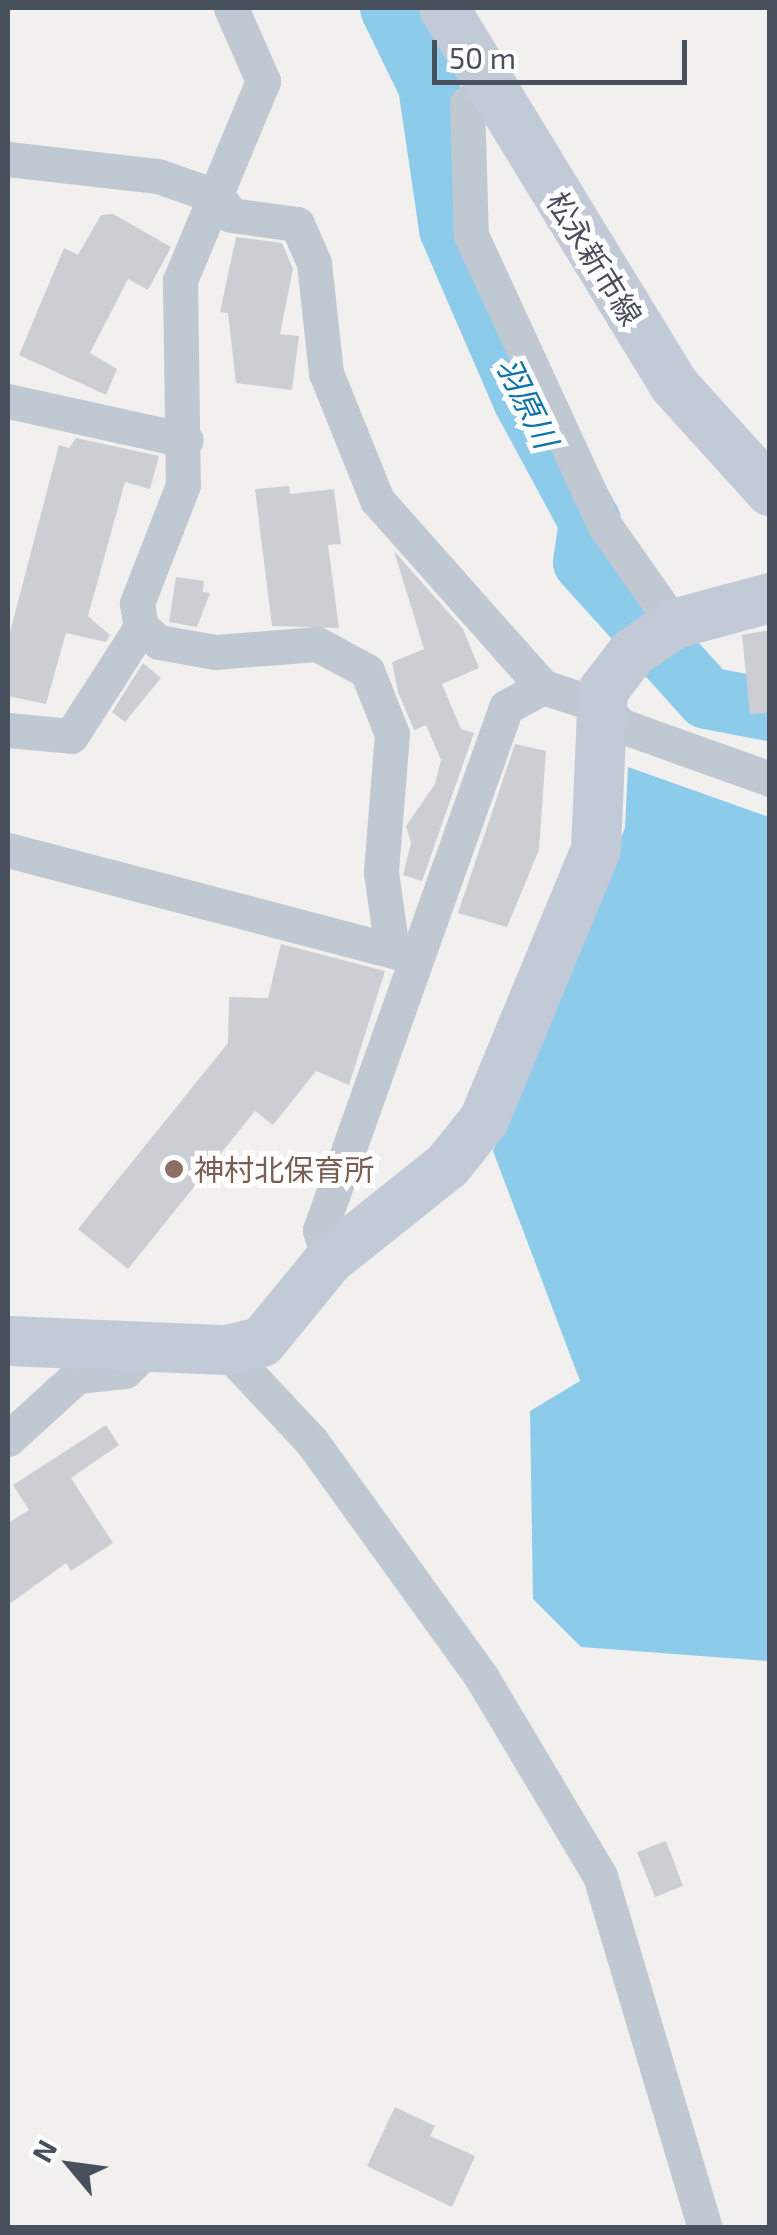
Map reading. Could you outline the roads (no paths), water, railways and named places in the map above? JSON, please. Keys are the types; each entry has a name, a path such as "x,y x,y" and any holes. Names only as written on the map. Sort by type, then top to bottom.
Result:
{"street":[{"path":"231,8 263,81 218,197 180,280 184,485 137,603 141,627 159,642 215,652 317,644 367,671 392,734 381,872 406,954"},
{"name":"松永新市線","path":"444,8 675,386 770,491"},
{"path":"489,87 467,103 471,235 605,526 674,624"},
{"path":"8,159 158,176 218,197 231,215 297,224 314,263 326,373 378,500 543,687 600,706 622,726 770,779"},
{"path":"8,402 186,440"},
{"path":"8,1341 226,1350 262,1342 329,1260 408,1203 484,1120 596,848 600,706 632,653 674,624 770,598"},
{"path":"8,730 71,736 141,627"},
{"path":"329,1260 320,1230 406,954 506,707 543,687"},
{"path":"8,850 406,954"},
{"path":"8,1439 77,1376 126,1371 150,1346"},
{"path":"226,1350 312,1442 482,1678 600,1876 704,2228"}],"water":[{"path":"628,767 769,817 769,1661 581,1647 533,1599 530,1411 580,1381 493,1151 625,828"}],"waterway":[{"name":"羽原川","path":"391,8 429,86 450,229 524,400 590,522 584,562 707,698 770,710"}],"place":[{"name":"神村北保育所","path":"174,1169"}]}
